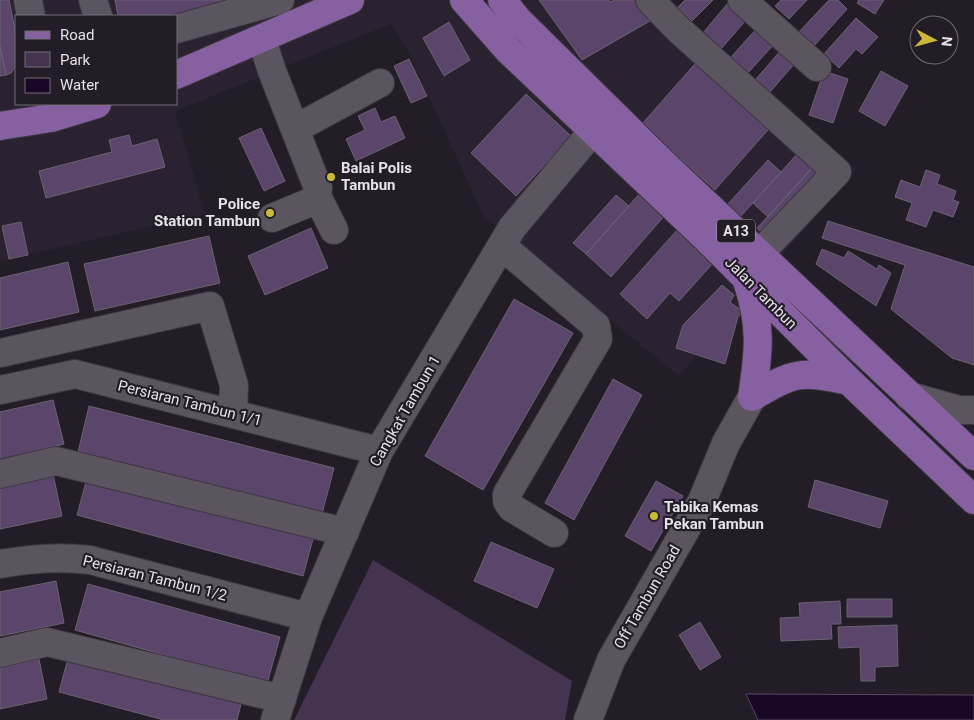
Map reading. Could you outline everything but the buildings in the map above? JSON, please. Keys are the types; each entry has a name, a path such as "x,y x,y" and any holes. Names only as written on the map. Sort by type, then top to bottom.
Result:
{"main road":[{"path":"178,74 262,40 290,13 350,0"},
{"name":"Jalan Tambun","path":"502,0 518,20 759,254 974,456"},
{"name":"Jalan Tambun","path":"463,1 508,50 592,132 705,237 849,381 974,500"},
{"path":"0,126 50,111 90,105"},
{"path":"746,279 756,307 758,332 752,397"},
{"path":"752,397 783,378 809,373 849,381"}],"street":[{"path":"28,0 31,15"},
{"path":"93,0 98,15"},
{"path":"178,28 280,0"},
{"path":"650,0 678,28 837,172 759,254"},
{"path":"742,0 817,66"},
{"path":"262,40 272,71 318,188 317,196 313,201 272,218"},
{"path":"295,129 380,83"},
{"name":"Cangkat Tambun 1","path":"278,710 308,617 378,451 512,228 592,132"},
{"path":"317,196 334,230"},
{"path":"502,246 596,326 598,339 507,494 507,501 512,508 554,533"},
{"path":"0,353 210,306 234,385 233,414"},
{"name":"Persiaran Tambun 1/1","path":"0,390 75,374 378,451"},
{"path":"909,396 959,410 974,410"},
{"name":"Off Tambun Road","path":"588,720 611,660 702,501 726,443 752,397"},
{"path":"0,474 56,460 345,532"},
{"name":"Persiaran Tambun 1/2","path":"0,564 40,557 90,560 308,617"},
{"path":"0,653 47,642 278,710"}],"shaded area":[{"path":"0,0 661,0 856,169 679,376 484,217 406,47 391,24 175,111 205,214 0,261"}],"green space":[{"path":"373,560 572,681 565,720 294,720"}],"water":[{"path":"746,694 974,695 974,720 758,720"}],"place":[{"name":"Balai Polis Tambun","path":"331,177"},
{"name":"Police Station Tambun","path":"270,213"},
{"name":"Tabika Kemas Pekan Tambun","path":"654,516"}]}
